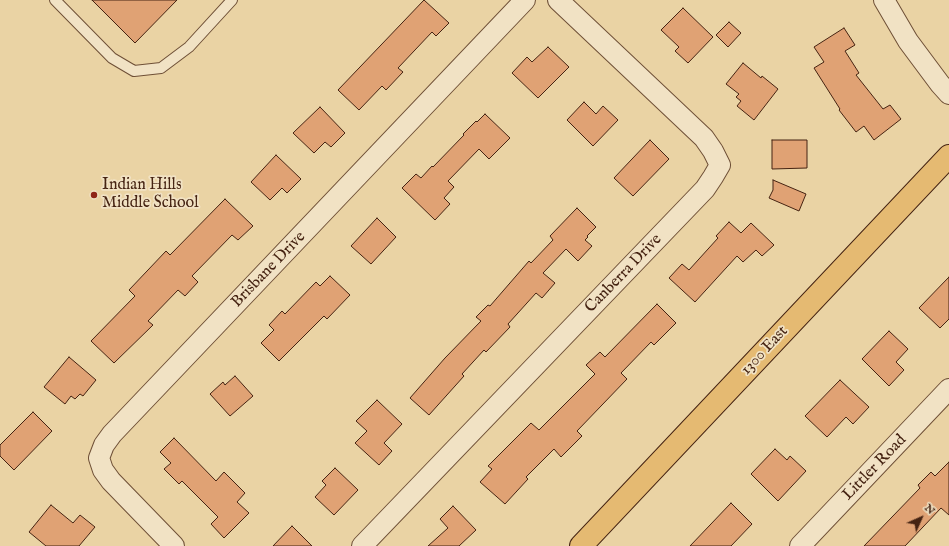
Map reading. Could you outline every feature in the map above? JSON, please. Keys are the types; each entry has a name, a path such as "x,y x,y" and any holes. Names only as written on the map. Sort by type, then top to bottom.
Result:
{"main road":[{"name":"1300 East","path":"581,546 949,156"}],"street":[{"name":"Brisbane Drive","path":"174,546 111,481 103,470 99,458 104,445 112,434 525,0"},
{"name":"Canberra Drive","path":"362,546 705,189 720,165 704,138 558,0"},
{"path":"884,0 908,41 949,94"},
{"name":"Littler Road","path":"800,546 949,389"}],"lane":[{"path":"55,0 112,58 134,71 161,68 189,47 232,0"}],"building":[{"path":"92,0 177,0 135,43"},
{"path":"424,0 449,23 436,36 432,32 398,68 403,72 386,90 382,86 359,110 338,90"},
{"path":"683,8 713,37 688,63 675,51 679,47 661,30"},
{"path":"729,22 741,33 728,47 716,35"},
{"path":"844,28 855,45 845,51 859,73 856,75 883,109 890,105 901,119 874,140 864,126 856,132 839,110 840,109 814,68 824,62 814,47"},
{"path":"548,47 569,67 538,98 512,73 527,57 532,62"},
{"path":"743,63 761,78 762,76 778,89 754,120 737,106 741,101 736,97 739,94 726,84"},
{"path":"584,102 596,114 603,106 618,120 593,146 567,120"},
{"path":"320,107 345,133 331,147 325,142 314,153 293,133"},
{"path":"485,114 510,138 489,159 479,149 448,181 454,187 444,198 450,204 435,220 402,188 416,174 421,178 476,121 477,122"},
{"path":"650,140 669,159 633,196 614,178"},
{"path":"772,140 807,140 807,168 772,169"},
{"path":"276,155 301,179 287,193 282,188 270,200 251,182"},
{"path":"773,180 806,194 799,211 769,198 773,190"},
{"path":"225,199 253,226 238,240 232,235 192,276 198,282 185,296 178,290 148,321 153,325 114,363 91,341 135,296 129,290 166,251 170,255"},
{"path":"577,208 596,227 585,240 592,246 578,261 566,249 543,273 555,283 542,298 536,293 508,324 510,327 486,352 484,350 462,374 464,376 429,415 410,398 445,358 481,321 476,317 488,305 490,306 529,261 531,263 553,240 550,236"},
{"path":"377,218 396,237 371,264 351,246"},
{"path":"729,222 741,233 751,223 774,245 762,256 756,250 743,262 737,256 695,302 669,278 682,264 689,270 718,238 716,236"},
{"path":"330,276 350,295 327,319 324,316 279,361 261,343 274,330 269,325 282,311 285,314 316,282 320,286"},
{"path":"949,277 949,319 940,328 919,308"},
{"path":"657,304 676,323 654,345 651,342 621,373 627,379 577,431 582,436 561,457 554,449 526,477 528,479 505,504 480,482 492,469 488,466 531,423 539,430 595,374 586,365 600,352 605,357"},
{"path":"889,331 908,349 896,362 904,370 889,386 862,359"},
{"path":"69,357 96,380 83,396 80,394 75,399 71,396 65,404 44,387"},
{"path":"235,376 253,396 230,416 210,394 223,382 225,385"},
{"path":"840,380 869,407 853,424 846,417 827,437 805,416"},
{"path":"377,400 402,424 384,443 392,451 379,465 355,443 367,431 356,421"},
{"path":"33,412 52,431 14,470 0,456 0,445"},
{"path":"174,438 216,481 224,472 245,493 237,502 249,513 224,538 211,524 218,517 182,481 179,484 164,469 171,463 160,452"},
{"path":"775,449 787,460 790,456 806,471 778,501 751,474"},
{"path":"949,462 949,515 941,508 905,546 864,546 920,488 918,485 931,472 935,476"},
{"path":"335,468 358,490 334,515 315,497 326,485 322,481"},
{"path":"731,503 752,524 731,546 690,546"},
{"path":"51,505 73,523 80,515 95,527 79,546 46,546 29,532"},
{"path":"453,506 476,530 459,546 428,546 448,528 440,519"},
{"path":"292,526 312,546 273,546"}],"place":[{"name":"Indian Hills Middle School","path":"94,195"}]}
